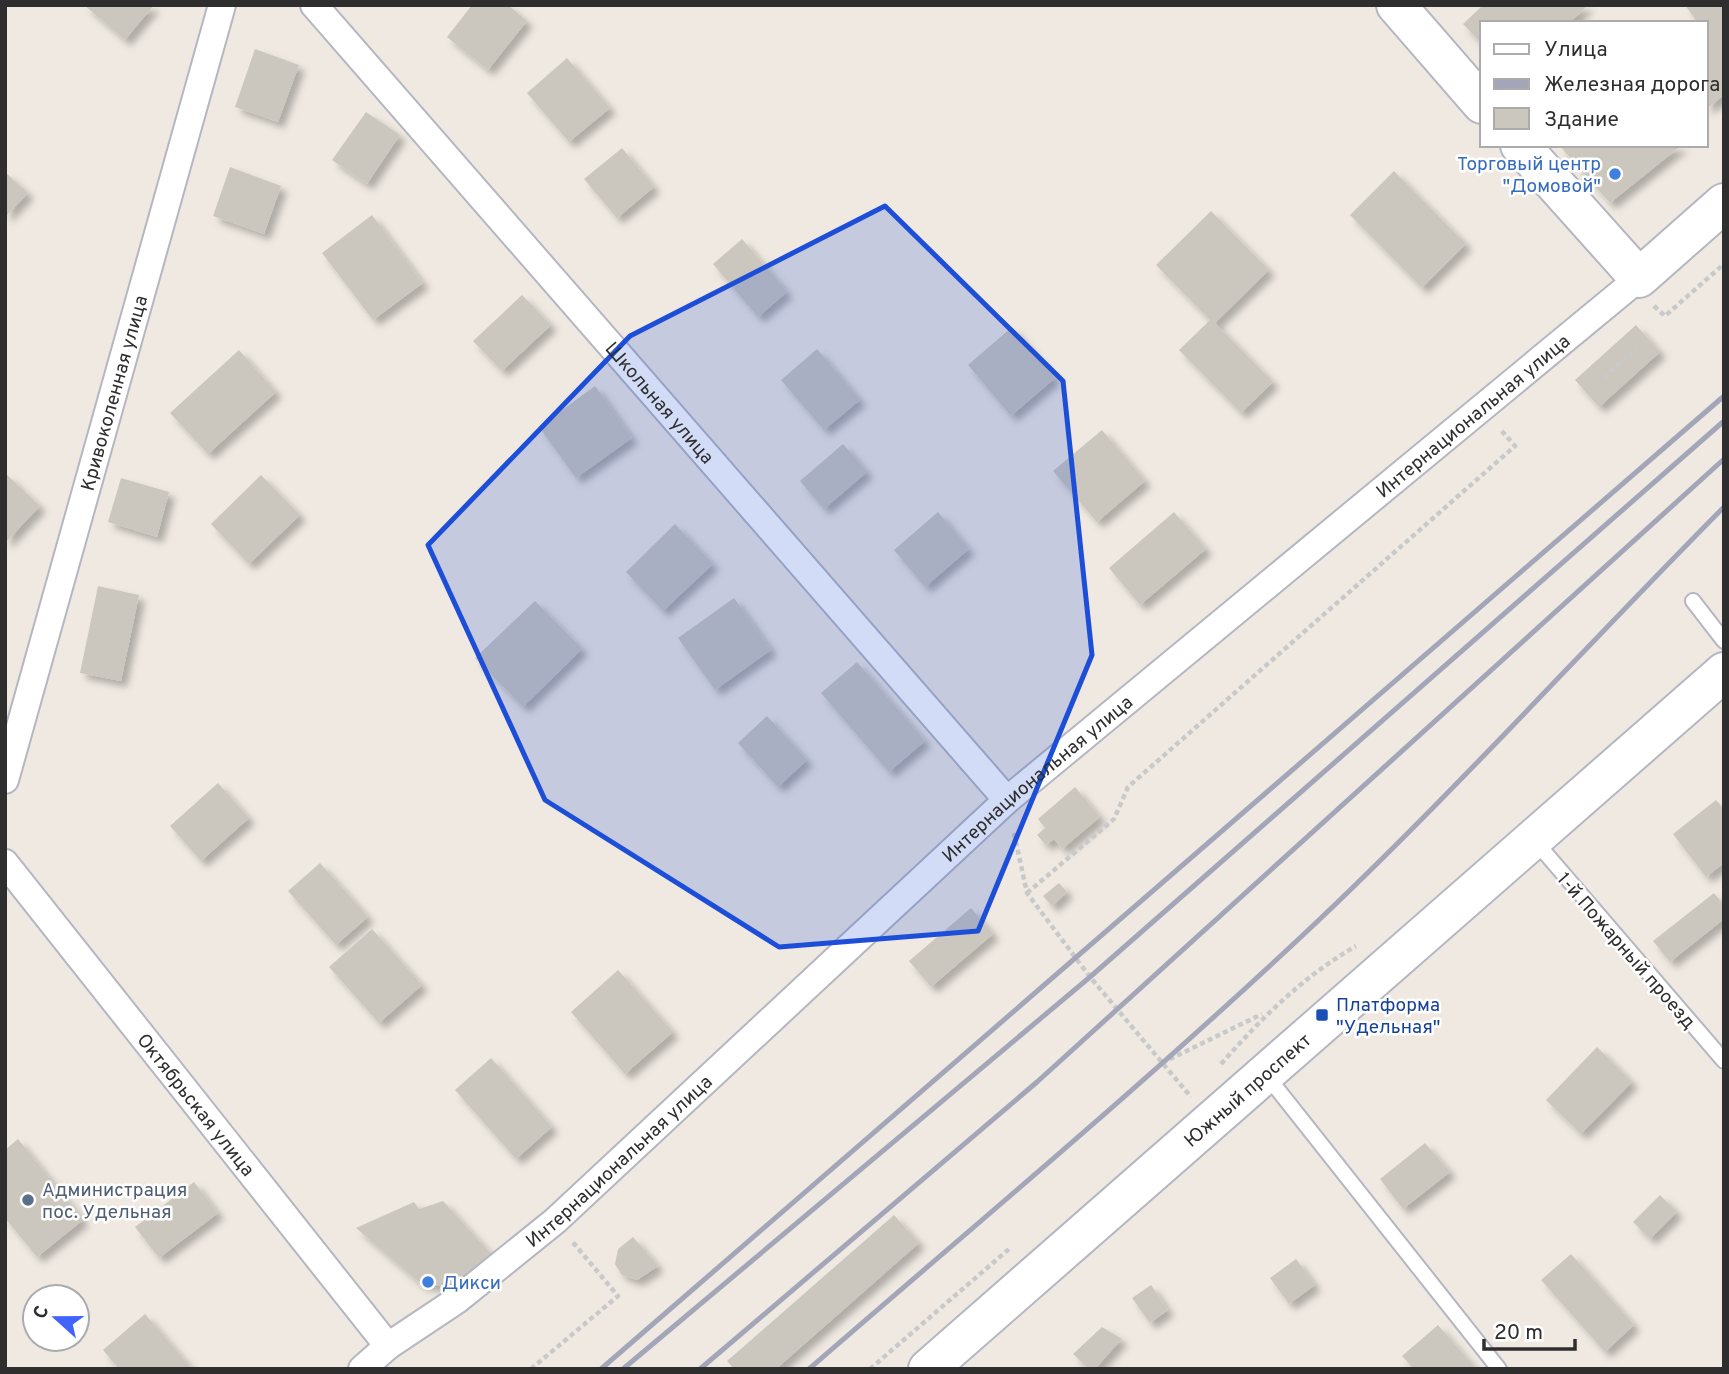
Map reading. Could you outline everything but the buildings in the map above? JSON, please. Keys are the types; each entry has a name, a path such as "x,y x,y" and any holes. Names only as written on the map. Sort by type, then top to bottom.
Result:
{"main road":[{"path":"1396,5 1480,102"},
{"path":"1522,147 1643,289"},
{"name":"Интернациональная улица","path":"1643,289 1724,203"},
{"name":"Южный проспект","path":"935,1367 1211,1123 1264,1072 1724,672"}],"street":[{"name":"Кривоколенная улица","path":"5,780 222,5"},
{"name":"Школьная улица","path":"314,5 1007,800"},
{"name":"Интернациональная улица","path":"362,1369 388,1346 457,1300 555,1221 1007,800 1643,289"},
{"name":"Октябрьская улица","path":"5,863 388,1346"}],"lane":[{"path":"1693,601 1724,641"},
{"name":"1-й Пожарный проезд","path":"1532,837 1553,865 1724,1061"},
{"path":"1264,1072 1499,1369"}],"path":[{"path":"1643,289 1665,316 1724,264"},
{"path":"1604,378 1637,348"},
{"path":"1027,893 1114,820 1128,787 1515,446 1499,427 1508,418"},
{"path":"1007,800 1027,893 1090,977 1211,1123"},
{"path":"1162,1063 1271,1010"},
{"path":"531,1369 618,1296 555,1221"}],"highlighted area":[{"path":"885,206 1063,381 1092,655 978,931 779,947 545,800 428,545 630,336"}],"railway":[{"path":"601,1369 1724,396"},
{"path":"623,1369 1090,977 1724,421"},
{"path":"700,1369 1037,1082 1724,459"},
{"path":"809,1369 1120,1100 1303,935 1463,777 1724,507"}],"place":[{"name":"Торговый центр \"Домовой\"","path":"1615,174"},
{"name":"Платформа \"Удельная\"","path":"1322,1015"},
{"name":"Администрация пос. Удельная","path":"28,1200"},
{"name":"Дикси","path":"428,1282"}]}
